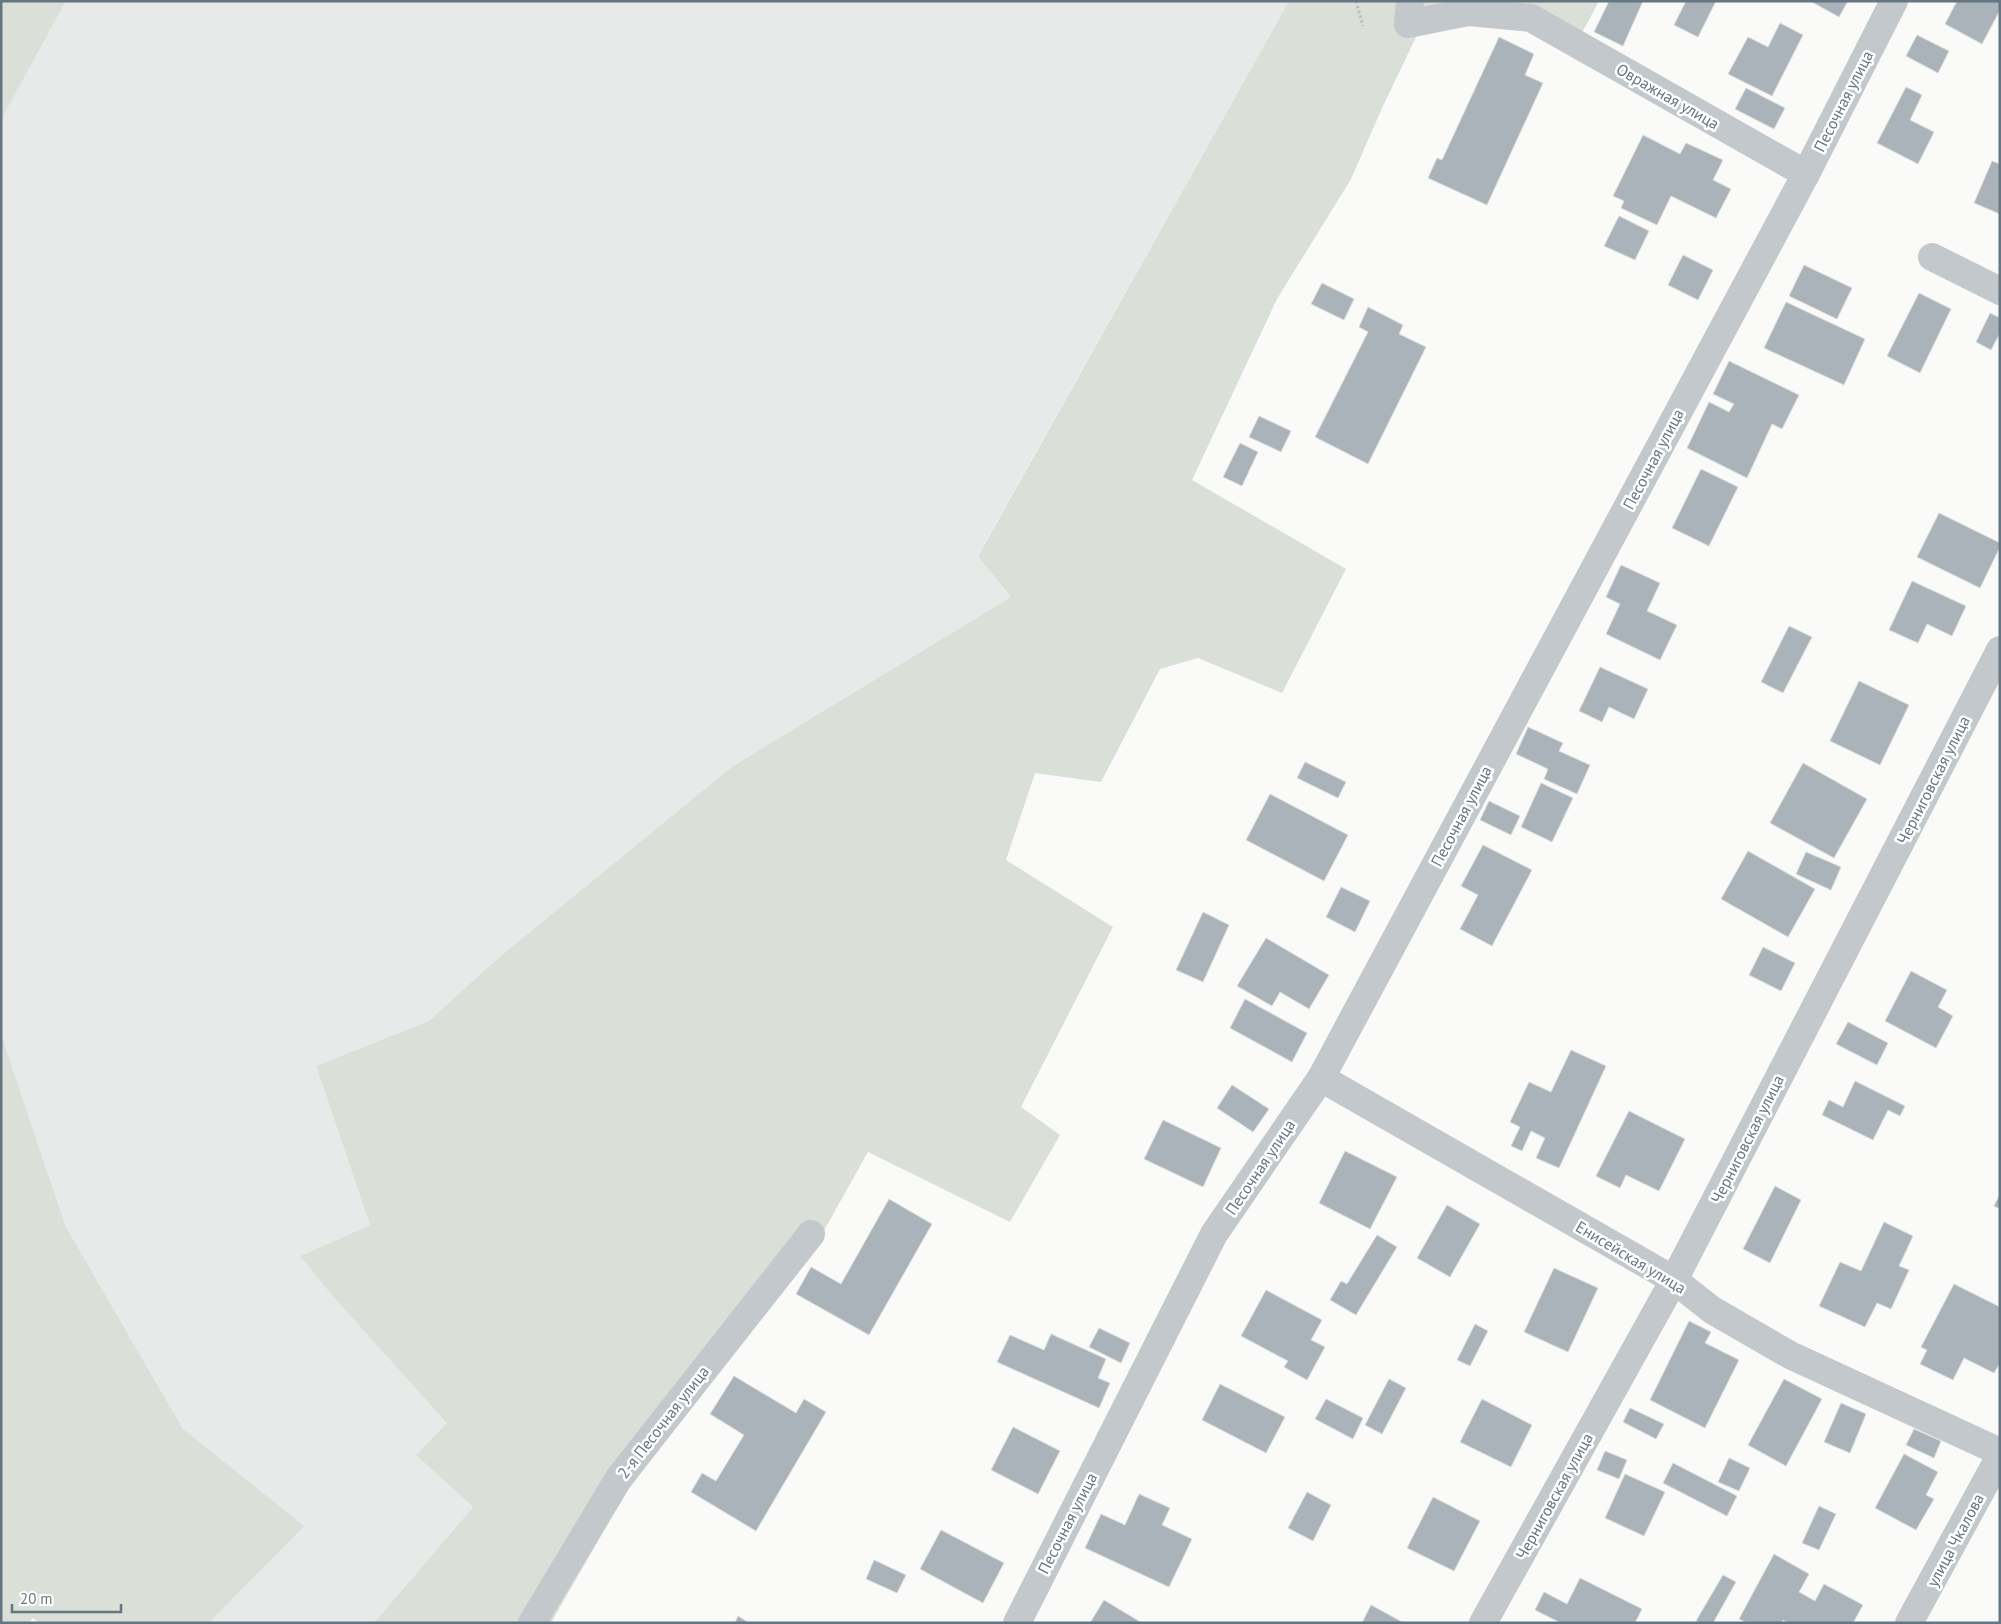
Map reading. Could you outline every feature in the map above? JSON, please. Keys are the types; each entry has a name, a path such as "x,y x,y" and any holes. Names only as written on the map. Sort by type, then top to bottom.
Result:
{"street":[{"name":"Овражная улица","path":"1410,1 1408,24 1468,12 1531,18 1806,174"},
{"name":"Песочная улица","path":"1017,1623 1214,1234 1320,1078 1806,174 1894,1"},
{"path":"1932,257 2000,291"},
{"name":"Черниговская улица","path":"1483,1623 1674,1280 2000,650"},
{"name":"Енисейская улица","path":"1320,1078 1674,1280 1712,1310 1790,1355 2000,1452"},
{"name":"2-я Песочная улица","path":"532,1623 619,1478 811,1234"},
{"name":"улица Чкалова","path":"1910,1623 2000,1456"}],"path":[{"path":"1356,1 1363,26"}],"shaded area":[{"path":"1,1 66,1 1,120"},
{"path":"66,1 1289,1 978,555 1011,597 733,766 496,961 429,1021 316,1066 370,1225 300,1256 330,1293 448,1423 416,1455 473,1507 374,1623 209,1623 303,1526 183,1429 66,1227 1,1034 1,120"},
{"path":"1289,1 1599,1 1583,31 1515,15 1435,25 1416,37 1351,179 1277,299 1192,480 1346,569 1282,693 1198,658 1160,669 1101,782 1035,773 1006,860 1113,927 1021,1107 1060,1135 1010,1222 868,1152 822,1234 625,1494 551,1623 374,1623 473,1507 416,1455 447,1423 330,1293 300,1256 370,1225 316,1066 429,1021 495,961 733,766 1011,597 978,556"},
{"path":"1,1034 66,1227 183,1429 304,1526 209,1623 39,1623 33,1618 29,1623 1,1623"}],"building":[{"path":"1609,1 1643,1 1623,46 1594,32"},
{"path":"1686,1 1716,1 1698,37 1674,25"},
{"path":"1810,1 1848,1 1839,17"},
{"path":"1957,1 2000,1 2000,10 1982,44 1945,24"},
{"path":"1780,23 1803,35 1772,96 1728,74 1748,37 1768,47"},
{"path":"1917,35 1949,51 1938,73 1906,56"},
{"path":"1499,37 1534,54 1525,75 1543,83 1487,205 1428,178 1437,158 1442,160"},
{"path":"1906,87 1922,95 1910,120 1934,132 1918,164 1877,143"},
{"path":"1746,88 1785,108 1774,129 1735,109"},
{"path":"1643,135 1680,154 1686,143 1723,160 1713,180 1731,189 1716,218 1671,196 1657,225 1621,208 1624,201 1613,196"},
{"path":"1992,161 2000,164 2000,214 1974,203"},
{"path":"1619,216 1649,231 1635,260 1604,246"},
{"path":"1683,255 1713,270 1698,300 1668,285"},
{"path":"1804,265 1852,288 1837,319 1789,296"},
{"path":"1322,283 1354,299 1344,320 1311,304"},
{"path":"1919,293 1951,309 1920,373 1887,356"},
{"path":"1786,302 1865,339 1844,385 1764,348"},
{"path":"1368,307 1403,325 1399,334 1426,347 1368,464 1315,437 1368,332 1359,327"},
{"path":"1990,313 2000,318 2000,333 1991,350 1976,342"},
{"path":"1729,361 1799,395 1782,429 1772,424 1747,478 1687,448 1709,402 1729,412 1734,404 1713,394"},
{"path":"1259,416 1291,431 1281,452 1249,437"},
{"path":"1240,443 1258,452 1242,486 1223,477"},
{"path":"1701,469 1738,487 1709,546 1672,528"},
{"path":"1939,513 2000,543 2000,547 1980,588 1917,557"},
{"path":"1621,565 1660,583 1647,611 1677,625 1660,660 1606,634 1620,604 1606,597"},
{"path":"1912,581 1966,606 1952,636 1927,624 1918,643 1889,630"},
{"path":"1789,626 1812,637 1783,693 1761,682"},
{"path":"1600,667 1648,689 1634,719 1609,707 1602,722 1579,711"},
{"path":"1859,681 1909,705 1880,765 1830,741"},
{"path":"1528,727 1563,743 1559,751 1590,765 1577,794 1544,779 1548,769 1516,754"},
{"path":"1305,762 1346,782 1338,798 1297,778"},
{"path":"1803,763 1867,799 1834,858 1770,823"},
{"path":"1541,783 1573,798 1552,842 1521,827"},
{"path":"1270,794 1348,835 1324,881 1246,840"},
{"path":"1489,801 1520,816 1511,835 1480,820"},
{"path":"1483,845 1532,870 1492,946 1460,929 1478,895 1461,886"},
{"path":"1748,851 1815,889 1788,937 1721,899"},
{"path":"1806,852 1841,867 1831,890 1796,874"},
{"path":"1341,887 1370,901 1355,932 1326,917"},
{"path":"1203,912 1229,925 1203,982 1176,970"},
{"path":"1266,938 1329,975 1309,1009 1280,992 1272,1006 1237,986"},
{"path":"1763,947 1795,963 1781,991 1749,975"},
{"path":"1911,971 1947,990 1938,1007 1953,1016 1936,1048 1885,1021"},
{"path":"1245,999 1307,1033 1292,1062 1230,1028"},
{"path":"1848,1022 1888,1043 1877,1065 1836,1044"},
{"path":"1571,1050 1606,1066 1559,1168 1536,1158 1545,1138 1531,1131 1522,1151 1511,1146 1520,1127 1510,1122 1529,1082 1551,1092"},
{"path":"1855,1081 1905,1106 1900,1116 1888,1110 1873,1140 1822,1115 1829,1100 1843,1107"},
{"path":"1232,1085 1269,1109 1253,1132 1217,1108"},
{"path":"1629,1111 1685,1139 1659,1191 1626,1175 1620,1188 1596,1176"},
{"path":"1163,1120 1221,1148 1203,1187 1144,1159"},
{"path":"1345,1151 1397,1177 1370,1229 1319,1203"},
{"path":"1775,1186 1801,1200 1770,1263 1743,1249"},
{"path":"2000,1194 2000,1209 1994,1206"},
{"path":"889,1199 932,1224 869,1335 796,1294 811,1267 841,1284"},
{"path":"1447,1205 1480,1224 1450,1277 1417,1258"},
{"path":"1884,1222 1913,1236 1899,1266 1909,1270 1891,1309 1877,1303 1865,1327 1819,1306 1840,1262 1861,1271"},
{"path":"1377,1235 1397,1247 1356,1315 1330,1300 1341,1281 1347,1284"},
{"path":"1554,1268 1598,1288 1568,1352 1524,1332"},
{"path":"1954,1284 2000,1307 2000,1363 1994,1373 1964,1358 1953,1380 1920,1364 1927,1350 1921,1347"},
{"path":"1266,1290 1322,1320 1311,1340 1325,1347 1307,1380 1284,1367 1288,1361 1241,1336"},
{"path":"1689,1321 1711,1332 1705,1343 1739,1360 1705,1428 1650,1400"},
{"path":"1475,1324 1488,1331 1470,1366 1457,1360"},
{"path":"1099,1328 1130,1343 1121,1363 1089,1347"},
{"path":"1051,1334 1106,1359 1098,1378 1110,1383 1099,1408 997,1362 1010,1335 1044,1350"},
{"path":"734,1376 796,1413 804,1399 826,1412 756,1531 691,1492 702,1473 716,1481 744,1435 710,1414"},
{"path":"1389,1379 1406,1388 1382,1434 1365,1425"},
{"path":"1784,1379 1822,1399 1786,1466 1748,1445"},
{"path":"1220,1384 1285,1417 1266,1453 1202,1420"},
{"path":"1326,1399 1363,1418 1353,1439 1315,1419"},
{"path":"1482,1399 1532,1425 1511,1467 1460,1442"},
{"path":"1841,1403 1866,1414 1850,1453 1824,1442"},
{"path":"1630,1408 1664,1424 1656,1439 1623,1422"},
{"path":"1013,1427 1060,1451 1038,1494 991,1470"},
{"path":"1914,1429 1941,1441 1934,1458 1906,1445"},
{"path":"1605,1451 1627,1460 1619,1479 1597,1470"},
{"path":"1904,1454 1938,1472 1926,1495 1934,1499 1916,1530 1875,1508"},
{"path":"1729,1458 1750,1468 1739,1491 1718,1482"},
{"path":"1673,1463 1737,1496 1727,1516 1663,1483"},
{"path":"1625,1474 1665,1492 1644,1536 1605,1518"},
{"path":"1307,1492 1331,1505 1313,1541 1288,1528"},
{"path":"1139,1494 1170,1508 1162,1525 1192,1539 1169,1587 1085,1548 1101,1514 1125,1525"},
{"path":"1433,1497 1480,1521 1454,1571 1407,1548"},
{"path":"1819,1506 1836,1514 1819,1550 1802,1543"},
{"path":"941,1530 1004,1563 983,1603 920,1569"},
{"path":"1774,1554 1809,1574 1799,1592 1815,1601 1824,1584 1863,1605 1853,1623 1787,1623 1783,1620 1782,1623 1747,1623 1739,1619"},
{"path":"874,1560 906,1575 897,1593 866,1579"},
{"path":"1723,1575 1736,1582 1713,1623 1700,1623 1696,1621"},
{"path":"1580,1578 1642,1609 1635,1623 1561,1623 1535,1610 1544,1592 1567,1604"},
{"path":"1104,1600 1142,1623 1090,1623"},
{"path":"1371,1605 1404,1623 1362,1623"},
{"path":"738,1616 749,1623 735,1623"}]}
